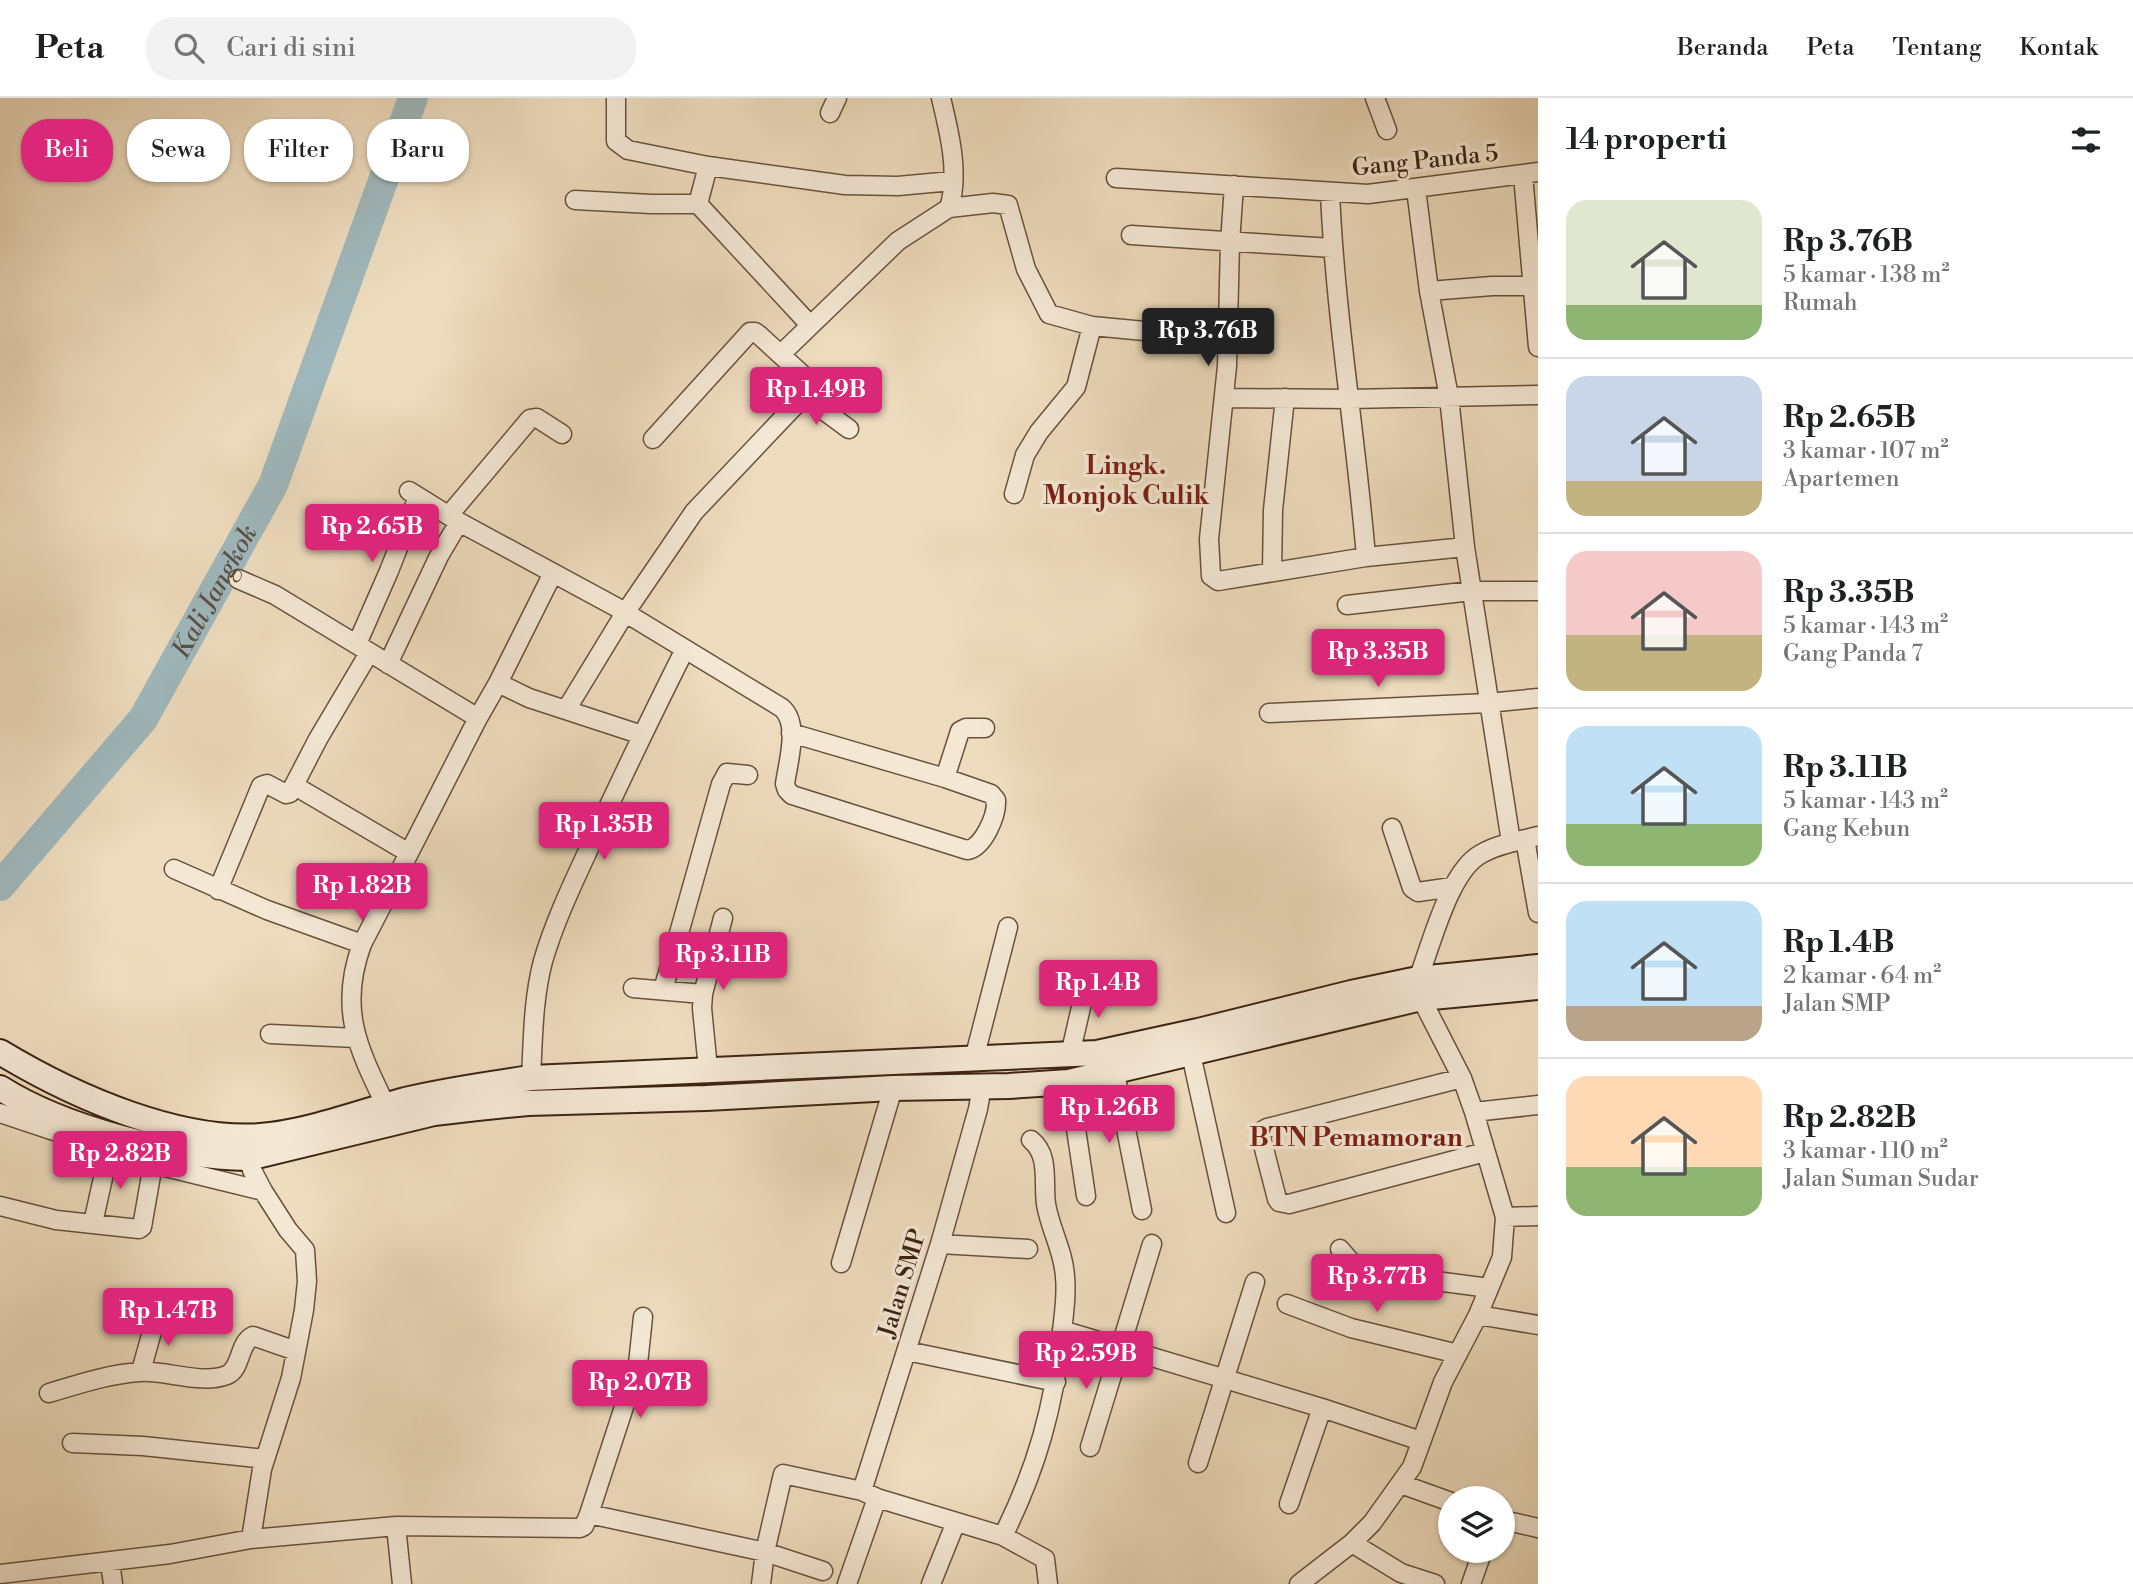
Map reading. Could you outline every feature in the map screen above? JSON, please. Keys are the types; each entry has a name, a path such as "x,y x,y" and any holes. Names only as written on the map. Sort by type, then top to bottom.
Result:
{"main road":[{"path":"0,1052 72,1092 137,1116 191,1129 246,1147 434,1114 528,1103 1069,1082 1115,1073 1149,1053 1420,989 1538,967"},
{"path":"3,1099 137,1141 228,1158 246,1147 290,1132 459,1089 531,1078 1097,1053 1191,1054 1420,989 1538,987"},
{"path":"645,1072 649,1100"}],"street":[{"path":"616,98 615,133 619,144 628,149 708,166 845,185 898,186 952,181"},
{"path":"941,98 950,133 952,181 949,208"},
{"path":"1376,98 1387,130"},
{"path":"698,204 708,166"},
{"path":"1531,173 1538,347"},
{"name":"Gang Panda 5","path":"1116,178 1368,194 1531,173"},
{"path":"1234,185 1225,398 1209,539 1211,576 1218,581 1366,557 1465,547"},
{"path":"1416,189 1429,291 1449,397 1465,547 1488,703 1525,839 1538,914"},
{"path":"1330,192 1335,290 1350,399 1366,557"},
{"path":"575,200 698,204 810,325"},
{"path":"781,354 898,241 949,208 993,203 1008,205 1026,269 1045,310 1056,317 1092,326 1228,339"},
{"path":"1130,235 1332,248"},
{"path":"1429,291 1535,286"},
{"path":"1014,494 1025,456 1039,432 1076,387 1092,326"},
{"path":"565,710 625,612 694,512 804,396 809,388 808,381 755,332 750,332 653,439"},
{"path":"1225,398 1350,399 1538,395"},
{"path":"804,396 849,429"},
{"path":"1272,571 1273,510 1286,398"},
{"path":"388,664 454,519 530,419 537,418 562,434"},
{"path":"218,890 261,786 267,784 288,794 295,786 363,648 413,494 625,612 782,708 788,716 791,733 785,784 792,795 964,850 975,849 994,814 996,800 990,794 945,778 791,733"},
{"path":"386,1107 356,1038 351,1003 356,962 362,944 553,573"},
{"path":"238,579 275,595 478,718"},
{"path":"1347,606 1472,592 1538,591"},
{"path":"531,1078 535,1010 543,961 573,884 685,649"},
{"path":"498,683 529,698 642,735"},
{"path":"1269,713 1488,703 1538,698"},
{"path":"945,778 960,731 966,728 985,729"},
{"path":"663,990 722,785 727,773 748,775"},
{"path":"295,786 409,853"},
{"path":"1392,828 1412,888 1418,892 1452,887"},
{"path":"1299,1584 1352,1543 1372,1523 1412,1467 1437,1395 1478,1315 1502,1257 1505,1217 1474,1112 1462,1078 1420,989 1452,887 1459,875 1480,854 1525,839"},
{"path":"174,869 218,890 362,944"},
{"path":"708,1069 703,994 723,918"},
{"path":"974,1059 1008,927"},
{"path":"1070,1055 1087,977"},
{"path":"633,988 703,994"},
{"path":"270,1034 356,1038"},
{"path":"1191,1054 1226,1213"},
{"path":"1115,1073 1142,1210"},
{"path":"1462,1078 1262,1131 1261,1137 1277,1199 1289,1204 1485,1152"},
{"path":"1069,1082 1086,1196"},
{"name":"Jalan SMP","path":"846,1584 907,1351 940,1244 982,1086"},
{"path":"841,1263 893,1088"},
{"path":"3,1099 109,1151 263,1191"},
{"path":"1474,1112 1538,1105"},
{"path":"1003,1536 1039,1451 1056,1382 1065,1306 1064,1263 1047,1211 1044,1159 1042,1152 1031,1140"},
{"path":"246,1147 263,1191 288,1230 305,1250 305,1300 291,1378 265,1460 251,1539"},
{"path":"93,1223 109,1151"},
{"path":"0,1206 56,1220 141,1228 153,1164"},
{"path":"1505,1217 1538,1216"},
{"path":"940,1244 1028,1249"},
{"path":"1090,1447 1152,1244"},
{"path":"1340,1249 1352,1263 1368,1272 1489,1288"},
{"path":"1198,1463 1255,1282"},
{"path":"1287,1304 1351,1328 1458,1354"},
{"path":"142,1371 157,1314"},
{"path":"1478,1315 1538,1325"},
{"path":"0,1574 31,1577 251,1539 396,1526 577,1529 584,1526 589,1514 638,1364 643,1317"},
{"path":"1062,1330 1322,1408 1421,1441"},
{"path":"49,1393 105,1377 142,1371 224,1377 233,1372 247,1339 253,1336 296,1351"},
{"path":"907,1351 1056,1382"},
{"path":"1289,1504 1322,1408"},
{"path":"72,1443 144,1446 265,1460"},
{"path":"761,1584 765,1552 783,1474 869,1494 1003,1536 1045,1559 1048,1584"},
{"path":"1401,1484 1438,1497"},
{"path":"589,1514 765,1552 823,1571"},
{"path":"931,1584 957,1522"},
{"path":"1515,1523 1538,1528"},
{"path":"396,1526 402,1584"},
{"path":"1352,1543 1401,1573 1435,1584"},
{"path":"110,1562 113,1584"},
{"path":"1471,1584 1478,1563"}],"waterway":[{"name":"Kali Jangkok","path":"0,886 143,719 273,485 413,98"}],"district":[{"name":"Lingk. Monjok Culik","path":"1126,480"},
{"name":"BTN Pemamoran","path":"1356,1137"}]}
